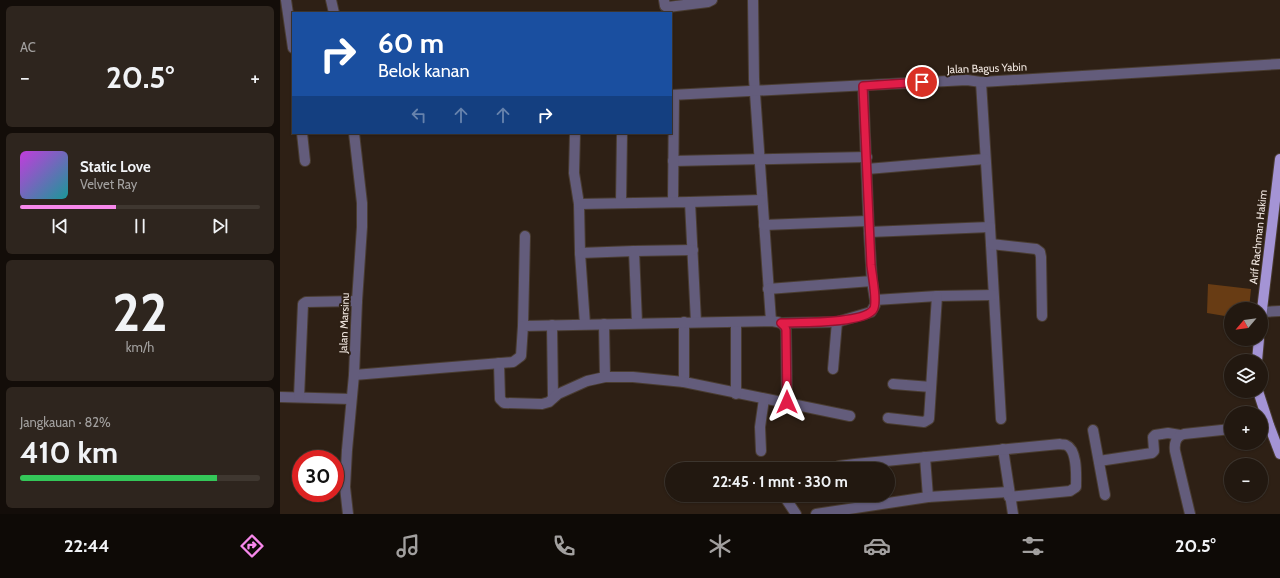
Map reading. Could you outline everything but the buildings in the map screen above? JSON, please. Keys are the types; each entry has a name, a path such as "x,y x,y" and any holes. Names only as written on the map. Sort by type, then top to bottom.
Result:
{"main road":[{"name":"Arif Rachman Hakim","path":"1263,302 1278,186 1280,159"},
{"path":"1268,431 1280,454"}],"street":[{"path":"286,0 292,41"},
{"path":"331,0 334,12"},
{"path":"664,0 665,6 668,7 708,2 712,0"},
{"path":"753,0 755,91 768,290 776,322 785,327 786,330 787,402"},
{"name":"Jalan Bagus Yabin","path":"672,95 967,80 981,82 1280,64"},
{"path":"981,82 1001,419"},
{"path":"523,326 684,322 837,322 871,312 875,305 875,300 872,281 870,232 868,222 867,158 863,86"},
{"path":"672,95 673,202"},
{"path":"302,134 305,161"},
{"name":"Jalan Marsinu","path":"348,514 345,487 346,450 354,375 362,227 362,209 354,134"},
{"path":"575,134 574,173 578,204 585,324"},
{"path":"621,204 622,134"},
{"path":"673,161 867,158"},
{"path":"867,169 985,159"},
{"path":"578,204 761,200"},
{"path":"690,202 696,322"},
{"path":"764,225 868,222"},
{"path":"870,232 990,227"},
{"path":"354,375 513,362 521,356 525,236"},
{"path":"991,244 1036,249 1040,252 1042,316"},
{"path":"580,254 693,250"},
{"path":"634,251 637,323"},
{"path":"768,290 872,281"},
{"path":"875,300 937,296 993,295"},
{"path":"888,418 924,422 928,420 937,296"},
{"path":"299,397 303,304 306,302 357,301"},
{"path":"1268,314 1280,311"},
{"path":"684,322 684,382"},
{"path":"736,322 736,394"},
{"path":"833,369 837,322"},
{"path":"604,324 605,378"},
{"path":"552,325 553,398"},
{"path":"499,363 500,399 502,402 542,404 549,402 558,394 587,381 605,378 633,377 684,382 736,394 787,402 850,416"},
{"path":"893,384 930,387"},
{"path":"280,397 351,399"},
{"path":"762,451 760,427 764,399"},
{"path":"1093,430 1106,495"},
{"path":"1099,461 1152,453 1154,451 1153,440 1155,435 1168,432 1180,435 1192,432 1224,430"},
{"path":"1180,435 1175,441 1175,451 1190,514"},
{"path":"816,514 928,497 1009,495 1070,491 1076,487 1075,457 1067,445 1060,444 875,462"},
{"path":"1003,449 1012,514"},
{"path":"925,457 928,497"},
{"path":"788,502 796,514"}],"shaded area":[{"path":"1208,284 1251,289 1250,302 1224,302 1224,316 1207,313"}],"route":[{"path":"787,402 786,330 781,323 837,322 865,315 871,312 875,305 868,222 863,86 922,82"}]}
